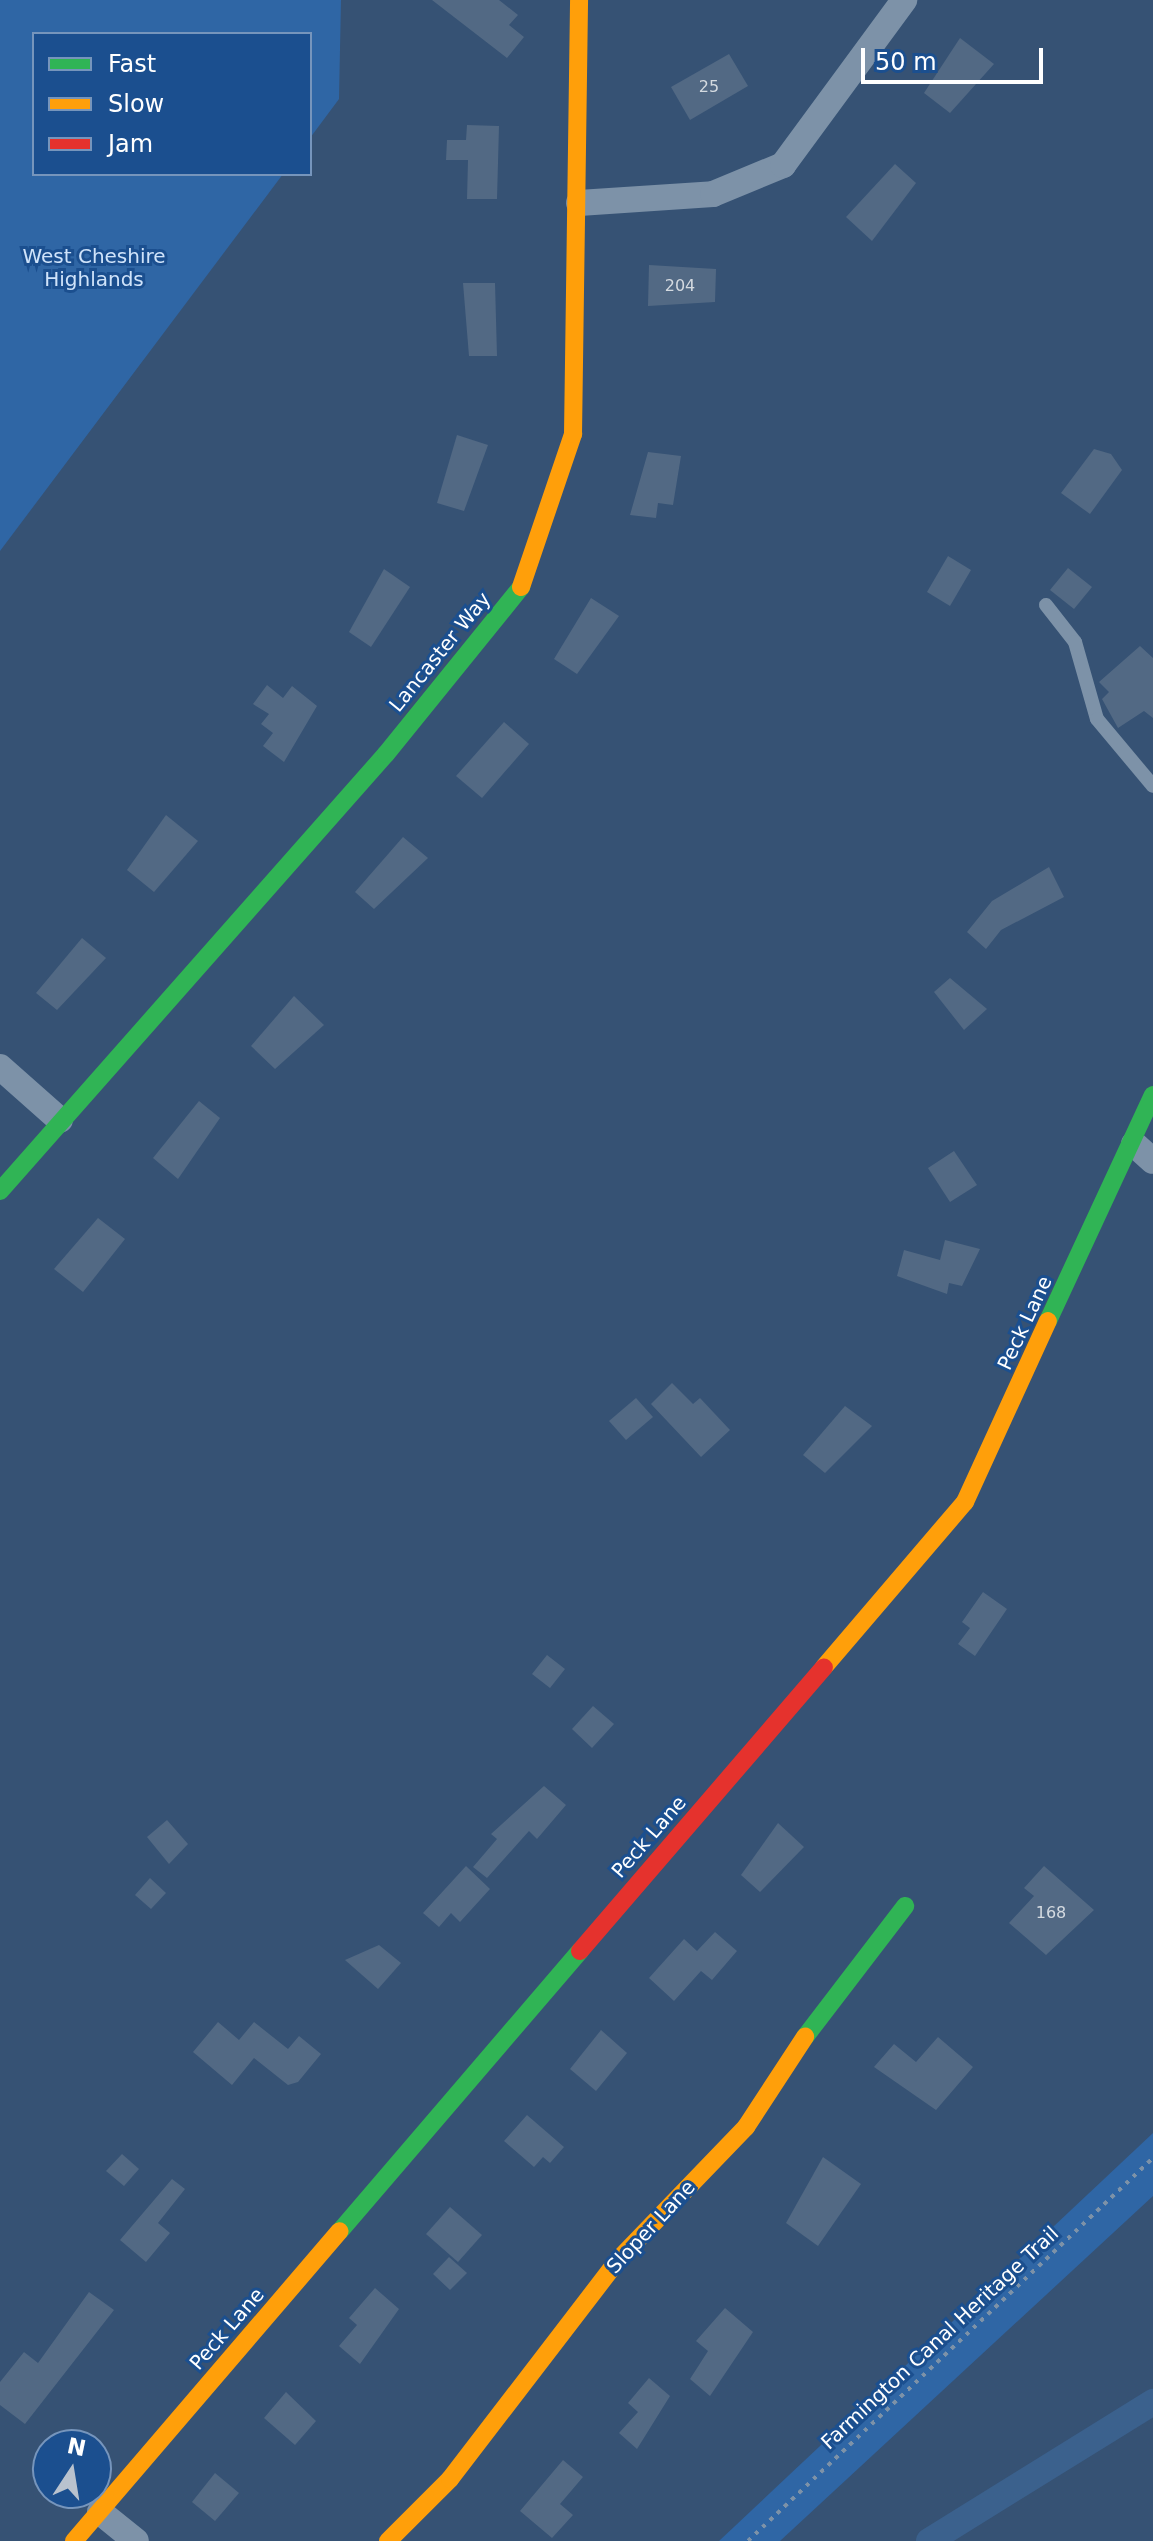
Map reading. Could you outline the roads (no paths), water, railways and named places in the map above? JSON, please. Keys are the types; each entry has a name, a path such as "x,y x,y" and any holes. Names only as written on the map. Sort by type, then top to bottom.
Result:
{"street":[{"name":"Lancaster Way","path":"0,1191 386,754 520,589 573,434 579,203 579,0"},
{"path":"579,203 713,194 783,165 904,0"},
{"path":"0,1067 60,1120"},
{"name":"Peck Lane","path":"74,2541 965,1502 1144,1153 1153,1095"},
{"name":"Sloper Lane","path":"388,2541 450,2479 618,2260 746,2127 836,1990 905,1906"},
{"path":"100,2512 136,2541"}],"lane":[{"path":"1046,605 1075,642 1097,719 1153,786"}],"waterway":[{"path":"929,2541 1153,2402"}],"park label":[{"name":"West Cheshire Highlands","path":"94,268"}]}
